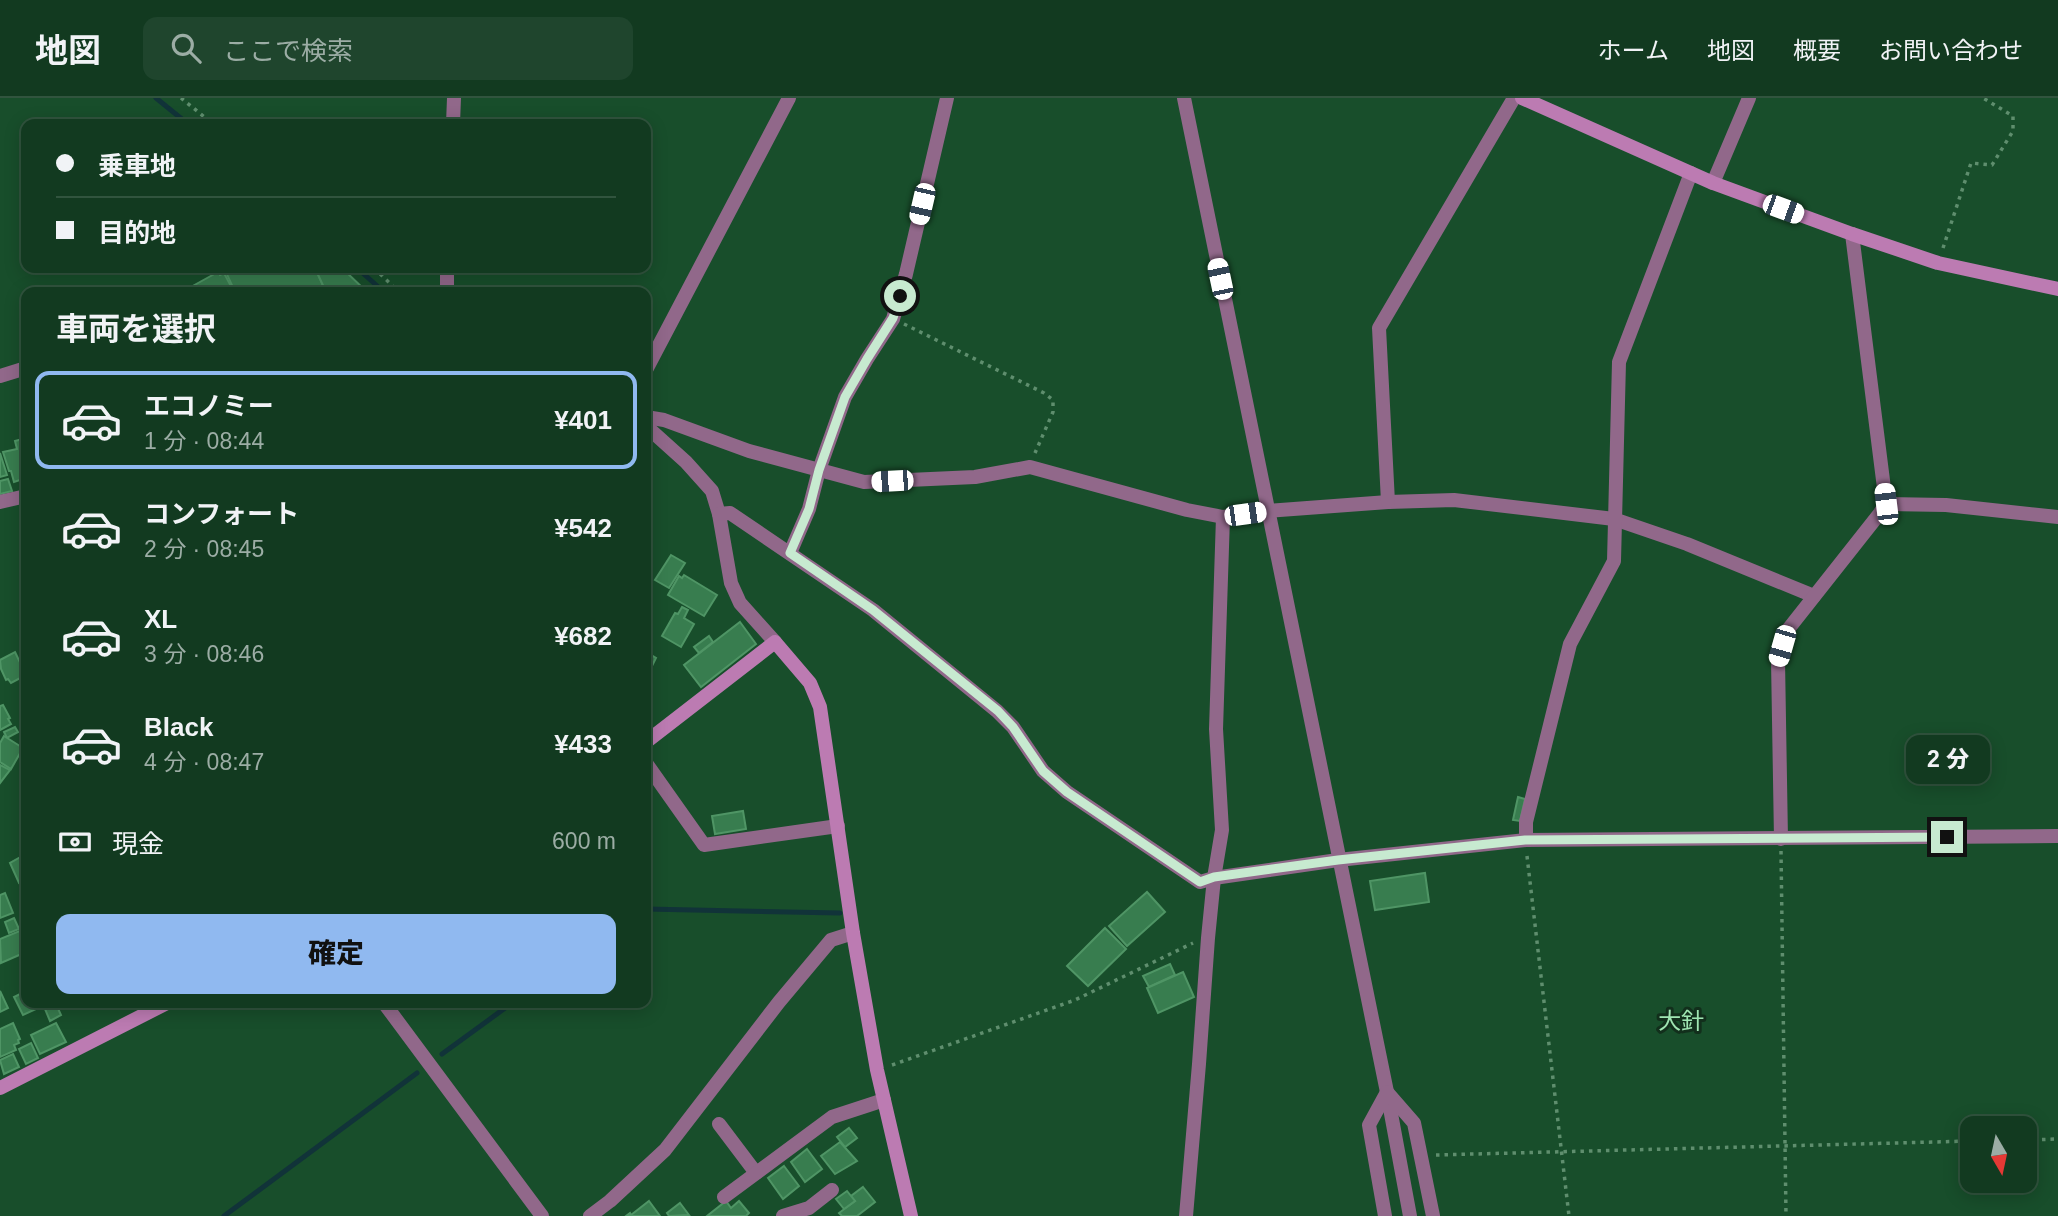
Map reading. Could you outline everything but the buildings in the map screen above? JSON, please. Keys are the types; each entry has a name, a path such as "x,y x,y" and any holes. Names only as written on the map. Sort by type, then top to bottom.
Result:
{"street":[{"path":"453,119 454,98"},
{"path":"651,360 789,98"},
{"path":"790,553 809,509 819,470 845,397 893,318 906,274 947,98"},
{"path":"1184,98 1410,1216"},
{"path":"1388,502 1379,328 1514,98"},
{"path":"1522,98 1713,183 1852,234 1938,263 2058,289"},
{"path":"1713,183 1749,98"},
{"path":"1525,840 1526,822 1570,644 1614,561 1619,362 1691,173"},
{"path":"1781,839 1778,660 1786,632 1886,504 1852,234"},
{"path":"0,376 21,370"},
{"path":"651,418 664,420 749,451 864,482 975,477 1030,467 1187,510 1223,517 1388,502 1454,500 1614,519 1687,544 1814,596"},
{"path":"651,430 686,462 712,491 719,514 731,583 740,603 810,683 820,707 853,933 877,1070 911,1216"},
{"path":"0,502 21,497"},
{"path":"1886,504 1947,505 2058,517"},
{"path":"719,514 730,513 873,610 998,711 1013,727 1043,771 1067,792 1200,882 1214,877 1338,860 1525,840 2058,836"},
{"path":"1186,1216 1208,938 1222,830 1216,729 1223,517"},
{"path":"651,738 775,642"},
{"path":"651,770 704,845 838,826"},
{"path":"590,1216 665,1150 779,1002 831,940 853,933"},
{"path":"0,1088 157,1008"},
{"path":"388,1008 542,1216"},
{"path":"1387,1092 1414,1123 1433,1216"},
{"path":"1385,1216 1369,1125 1387,1092"},
{"path":"724,1197 832,1116 884,1100"},
{"path":"719,1124 756,1173"},
{"path":"783,1216 809,1208 832,1190"}],"path":[{"path":"181,98 207,119"},
{"path":"1938,263 1971,163 1992,165 2013,131 2013,116 1983,98"},
{"path":"379,273 394,287"},
{"path":"893,318 1044,393 1053,401 1053,412 1030,467"},
{"path":"1781,839 1786,1216"},
{"path":"1525,840 1569,1216"},
{"path":"877,1070 1074,1000 1196,941 1208,938"},
{"path":"2037,1140 2058,1139"},
{"path":"1421,1155 1960,1141"}],"waterway":[{"path":"156,98 182,119"},
{"path":"363,273 378,287"},
{"path":"651,909 840,913"},
{"path":"442,1054 505,1008"},
{"path":"224,1216 417,1073"}],"district":[{"name":"大針","path":"1681,1021"}],"route":[{"path":"900,296 893,318 845,397 819,470 809,509 790,553 873,610 998,711 1013,727 1043,771 1067,792 1200,882 1214,877 1338,860 1525,840 1947,837"}]}
